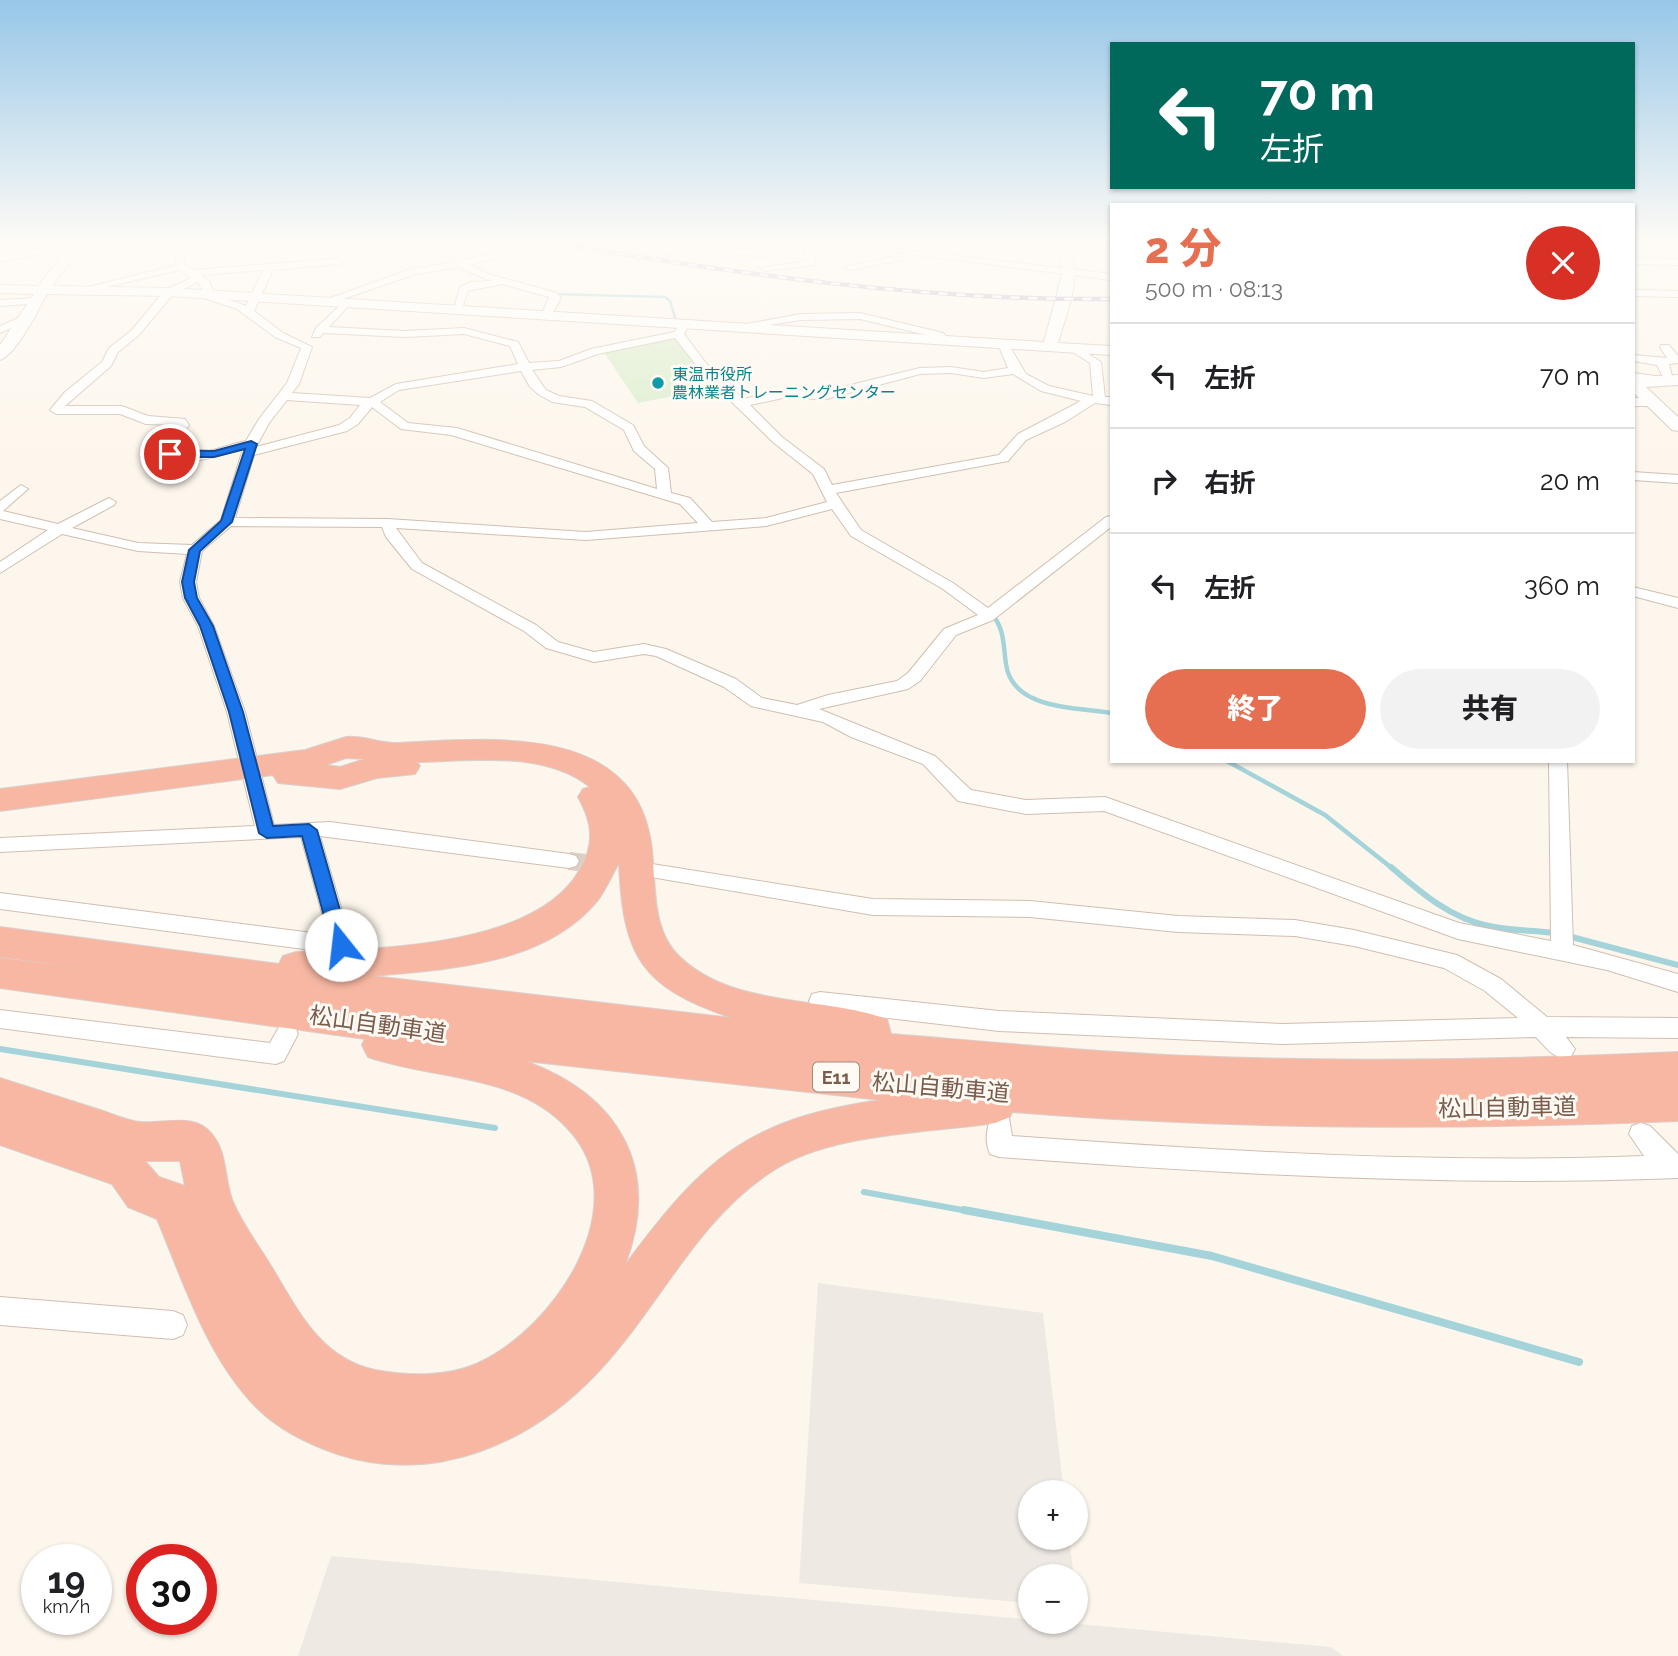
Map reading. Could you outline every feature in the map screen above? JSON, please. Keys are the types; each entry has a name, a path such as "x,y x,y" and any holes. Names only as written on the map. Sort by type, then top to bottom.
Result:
{"highway":[{"path":"0,813 251,774 356,747 387,753 529,752 579,766 600,777 615,793 627,812 633,842 639,918 650,947 667,969 690,986 727,1002 1044,1081"},
{"path":"0,800 251,774 304,773 340,778 376,767 524,766 556,774 582,787 597,799 608,823 608,847 597,874 579,900 555,919 493,945 441,957 311,966 202,969"},
{"name":"松山自動車道","path":"0,942 512,1010 801,1043 1197,1105 1380,1109 1566,1107 1678,1102"},
{"name":"松山自動車道","path":"0,974 499,1041 1044,1081 1193,1074 1367,1078 1548,1076 1678,1070"},
{"path":"0,1096 139,1142 190,1141 203,1156 202,1180 210,1206 286,1336 308,1363 338,1384 373,1396 421,1400 462,1394 497,1380 541,1351 573,1316 596,1278 610,1242 617,1204 617,1174 603,1140 584,1115 552,1090 464,1062 110,987"},
{"path":"0,1126 127,1169 131,1184 151,1197 172,1202 231,1333 276,1391 302,1413 329,1427 365,1437 411,1438 460,1432 485,1423 510,1413 544,1388 621,1309 697,1208 726,1180 759,1156 794,1140 853,1123 904,1119 1044,1081"}],"main road":[{"path":"0,355 27,319"},
{"path":"580,319 682,329 735,327 1110,351"},
{"path":"1050,347 1057,319"},
{"path":"1635,379 1675,382"}],"street":[{"path":"0,330 23,319"},
{"path":"146,319 135,333 113,350 107,364 69,394 56,410 112,409 131,411 146,420 181,422 183,425 165,450 175,455 214,454 250,449 344,428 372,402 396,387 523,367 561,364 595,351 682,329 708,373 778,440 819,472 856,533 948,586 980,608 987,617"},
{"path":"258,319 279,335 307,347"},
{"path":"267,833 236,712 206,626 191,598 188,582 195,550 226,522 250,449 263,422 293,384 307,347 320,330 334,319"},
{"path":"320,330 405,334 474,332 514,344 534,385 549,397 588,404 629,428 638,447 661,468 664,494"},
{"path":"1003,344 1015,370 1024,377 1067,395 1101,400"},
{"path":"1635,358 1660,362 1675,360 1665,347"},
{"path":"1074,349 1095,362 1101,400"},
{"path":"1660,362 1675,382"},
{"path":"741,403 783,394 812,397 826,395 920,371 951,370 984,375 1015,370"},
{"path":"1635,380 1652,402 1678,426"},
{"path":"284,396 372,402 405,426 453,431 544,461 685,501 709,527"},
{"path":"226,522 388,523 586,536 766,522 832,497 1003,458 1022,437 1101,400"},
{"path":"1635,402 1652,402"},
{"path":"1635,475 1678,479"},
{"path":"0,508 21,489"},
{"path":"0,569 59,529 109,502"},
{"path":"0,515 138,547 195,550"},
{"path":"796,711 828,699 902,685 914,677 950,632 987,617 1110,521"},
{"path":"388,523 391,534 417,566 530,628 552,645 594,657 644,649 660,652 730,682 757,702 828,717 857,733 929,760 965,796 973,799 1038,808 1105,804 1458,931 1508,944 1561,938 1607,961 1678,983"},
{"path":"1635,592 1678,603"},
{"path":"1558,763 1561,938"},
{"path":"0,845 330,829 569,861"},
{"path":"0,901 339,949 309,830"},
{"path":"652,871 873,907 1030,909 1178,924 1294,928 1342,936 1449,961 1493,985 1520,1005 1563,1049"},
{"path":"820,1001 1000,1030 1283,1034 1541,1027 1678,1028"},
{"path":"0,1019 276,1054 287,1034"},
{"path":"1000,1126 999,1146 1130,1156 1538,1171 1674,1167"},
{"path":"1641,1134 1674,1167"},
{"path":"0,1311 173,1325"}],"shaded area":[{"path":"818,1283 1043,1313 1062,1480 1018,1480 1018,1550 1071,1550 1072,1564 1018,1564 1018,1602 799,1583"},
{"path":"331,1556 1018,1619 1018,1634 1088,1634 1088,1625 1331,1647 1343,1656 298,1656"}],"green space":[{"path":"677,338 719,387 638,403 603,351"}],"waterway":[{"path":"676,319 677,324"},
{"path":"991,613 1001,631 1011,679 1020,690 1048,704 1110,713"},
{"path":"1231,763 1325,815 1393,869"},
{"path":"1391,867 1425,895 1462,917 1497,928 1555,933"},
{"path":"1568,936 1678,965"},
{"path":"0,1049 495,1128"},
{"path":"864,1192 973,1212"},
{"path":"964,1210 1212,1256 1579,1362"}],"tunnel":[{"path":"569,861 637,869"},
{"path":"622,867 645,870"}],"place":[{"name":"東温市役所 農林業者トレーニングセンター","path":"658,383"}],"route":[{"path":"170,454 214,454 251,444 226,522 195,550 188,582 191,598 206,626 236,712 267,833 309,830 341,945"}]}
